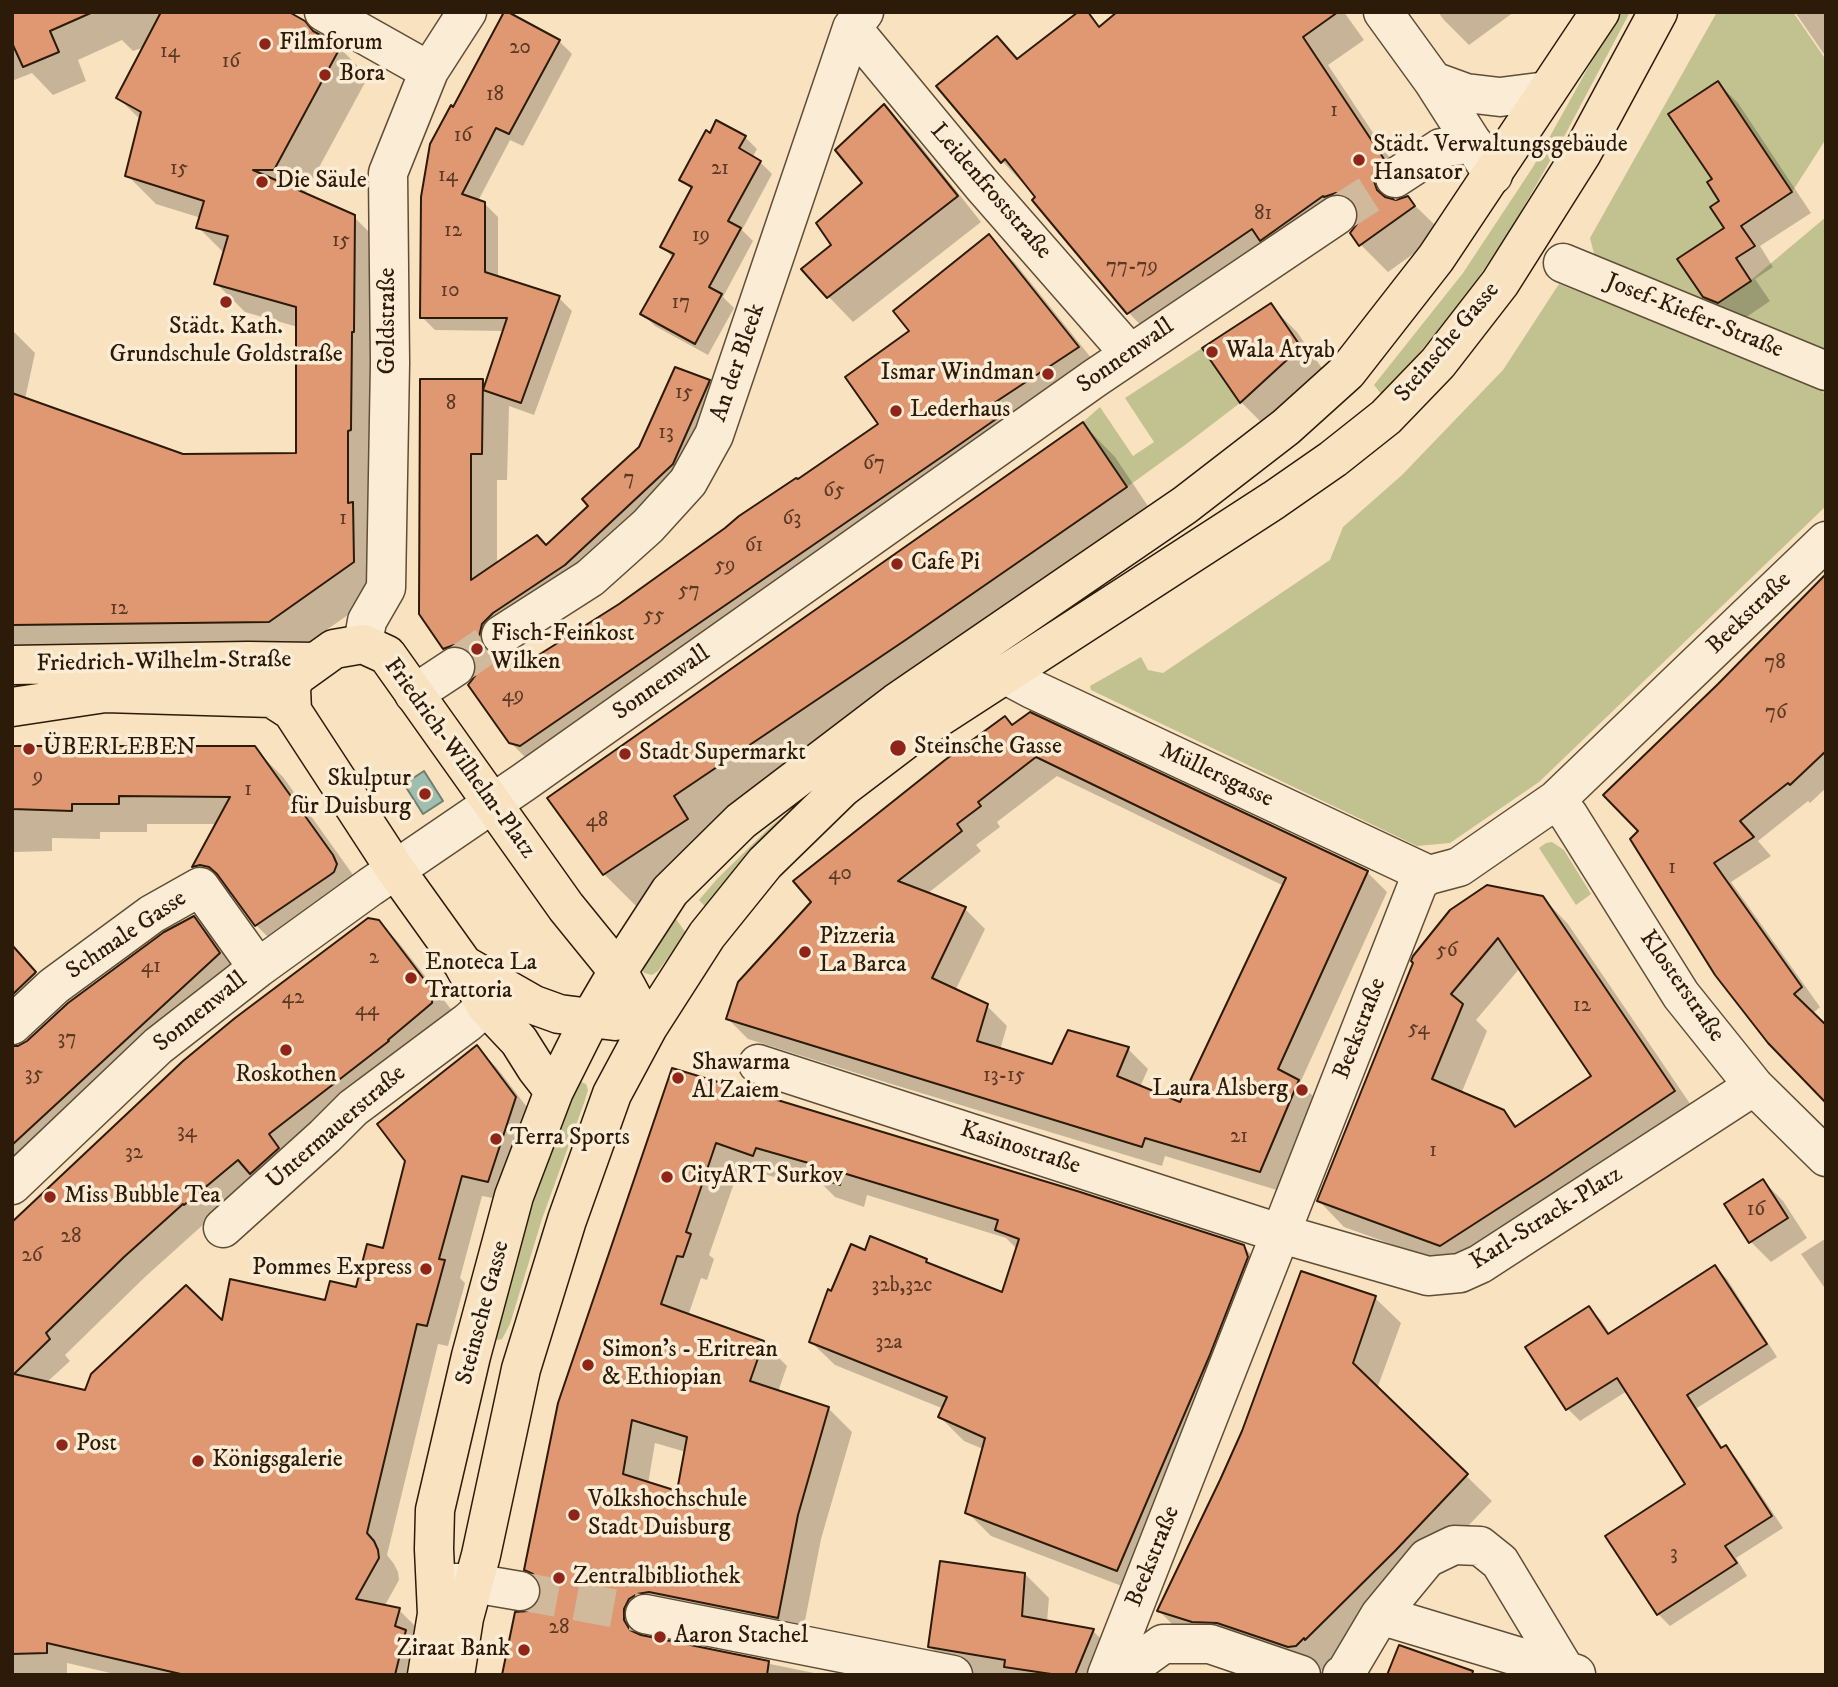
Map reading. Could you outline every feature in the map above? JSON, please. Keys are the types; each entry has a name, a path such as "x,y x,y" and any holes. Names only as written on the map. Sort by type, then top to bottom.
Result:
{"main road":[{"name":"Steinsche Gasse","path":"455,1675 464,1618 455,1583 434,1549 435,1510 471,1356 514,1196 554,1091 591,1017 670,891 741,821 896,703 1185,506 1286,427 1348,372 1436,258 1600,12"},
{"name":"Steinsche Gasse","path":"426,1675 437,1614 455,1583 481,1555 521,1369 567,1220 612,1094 648,1027 707,935 765,863 842,788 913,734 1274,500 1333,459 1386,416 1438,363 1500,283 1582,153 1658,12"},
{"name":"Friedrich-Wilhelm-Platz","path":"282,704 295,677 334,649 363,644 387,656 566,907 618,971"},
{"name":"Friedrich-Wilhelm-Straße","path":"12,665 315,662"},
{"name":"Friedrich-Wilhelm-Straße","path":"12,707 104,693 282,704"},
{"path":"282,704 463,964 486,1006 519,1041 554,1091"},
{"path":"463,964 534,1005 559,1014 648,1027"},
{"path":"618,971 648,1027"}],"street":[{"path":"324,12 429,71"},
{"name":"Goldstraße","path":"363,644 367,621 386,588 390,363 388,173 429,71 467,12"},
{"path":"1383,12 1433,81 1493,175"},
{"name":"Leidenfroststraße","path":"858,20 982,185 1130,354"},
{"name":"An der Bleek","path":"501,635 590,578 648,526 688,482 715,435 858,20"},
{"path":"1433,81 1466,93 1489,96 1547,91"},
{"path":"1395,178 1441,148 1473,143"},
{"name":"Sonnenwall","path":"12,1185 158,1046 258,968 1130,354 1337,215"},
{"name":"Josef-Kiefer-Straße","path":"1563,263 1826,371"},
{"name":"Beekstraße","path":"1107,1675 1297,1238 1419,881 1429,875 1459,867 1556,800 1826,541"},
{"path":"414,694 455,667"},
{"name":"Müllersgasse","path":"1004,674 1429,875"},
{"name":"Klosterstraße","path":"1556,800 1569,816 1681,995 1754,1086 1826,1157"},
{"name":"Schmale Gasse","path":"12,1025 54,986 152,914 200,887 258,968"},
{"name":"Untermauerstraße","path":"223,1228 354,1108 486,1006"},
{"name":"Kasinostraße","path":"758,1064 1297,1238"},
{"name":"Karl-Strack-Platz","path":"1297,1238 1428,1276 1460,1273 1480,1264 1754,1086"},
{"path":"1342,1675 1380,1615 1427,1558 1454,1545 1480,1546 1500,1562 1572,1672"},
{"path":"455,1583 520,1591"},
{"path":"645,1614 953,1675"},
{"path":"1380,1615 1572,1672"},
{"path":"1120,1675 1163,1644 1210,1644 1301,1675"}],"green space":[{"path":"1619,12 1630,12 1511,229 1441,328 1382,395 1374,385 1463,273 1533,167"},
{"path":"1717,12 1793,12 1826,60 1826,139 1792,192 1742,226 1755,246 1736,258 1751,280 1826,217 1826,353 1596,261 1590,238"},
{"path":"1559,284 1815,385 1826,395 1826,506 1539,782 1450,843 1417,846 1091,690 1090,686 1141,657 1148,670 1163,673 1330,560 1343,527 1402,475 1503,370"},
{"path":"1202,348 1240,403 1127,487 1083,422 1100,407 1133,456 1154,442 1125,398"},
{"path":"825,782 709,911 699,900 717,879 771,826"},
{"path":"1552,842 1564,850 1591,894 1576,905 1539,848"},
{"path":"676,919 686,933 658,971 652,975 644,973 643,962"},
{"path":"575,1084 586,1084 588,1090 584,1103 542,1219 510,1324 502,1339 498,1340 495,1338 496,1332 531,1209"}],"shaded area":[{"path":"424,771 443,801 423,814 404,784"}],"building":[{"path":"12,12 93,12 50,31 59,52 23,67 12,43"},
{"path":"161,12 289,12 305,21 313,31 341,46 274,170 253,170 355,215 351,430 348,431 348,503 353,502 354,562 269,622 12,625 12,393 183,454 296,453 296,307 214,284 228,236 196,228 204,201 125,176 141,112 116,98"},
{"path":"504,12 560,40 509,134 496,128 462,194 485,202 485,272 560,296 521,403 483,390 507,318 420,318 421,197 430,144"},
{"path":"1078,12 1088,12 1099,27 1117,12 1338,12 1303,37 1384,159 1376,168 1373,178 1377,190 1385,197 1396,200 1408,196 1415,206 1359,246 1350,233 1357,224 1359,214 1355,202 1346,195 1336,193 1323,196 1260,241 1252,229 1127,314 1032,200 1035,197 1005,159 1001,163 936,86 997,36 1017,59"},
{"path":"1718,81 1792,192 1741,226 1755,246 1736,258 1751,281 1718,303 1703,297 1677,259 1724,228 1710,207 1719,201 1707,182 1712,179 1668,114"},
{"path":"884,104 958,196 827,298 801,269 831,245 816,223 862,183 835,150"},
{"path":"716,120 746,136 739,148 761,161 728,221 741,228 709,287 722,294 695,344 640,314 674,254 660,247 692,187 679,180 706,130 710,133"},
{"path":"989,234 1079,347 991,405 999,417 943,456 520,746 509,743 468,685 475,676 477,666 473,654 454,645 443,649 419,614 420,379 483,379 482,454 471,454 471,580 537,535 546,545 588,506 582,499 639,447 675,367 710,380 673,464 565,565 493,613 482,624 479,637 490,654 503,657 517,651 526,663 619,604 739,516 878,424 845,377 909,331 893,311"},
{"path":"1271,303 1301,347 1240,403 1202,348"},
{"path":"1083,422 1127,487 674,796 688,819 603,875 547,798"},
{"path":"1826,574 1826,751 1790,785 1788,783 1740,821 1754,837 1714,863 1802,987 1794,994 1826,1025 1826,1103 1768,1043 1715,975 1630,839 1638,831 1603,795 1718,684"},
{"path":"1030,712 1368,871 1278,1069 1299,1080 1260,1172 1145,1138 1142,1147 726,1019 738,982 811,902 793,881 945,760 1005,716 1012,725","holes":["1036,757 1286,878 1180,1102 1117,1076 1129,1047 1068,1030 1052,1064 977,1041 988,1004 932,978 966,907 898,881 962,831 957,824 981,806 978,802"]},
{"path":"12,746 255,746 333,855 337,864 334,872 255,926 217,874 209,867 192,867 230,797 119,796 119,804 72,804 72,811 12,809"},
{"path":"1487,885 1543,896 1675,1091 1440,1246 1317,1201 1413,963 1413,956 1450,910","holes":["1498,938 1591,1076 1515,1127 1504,1110 1432,1079 1463,1004 1451,994"]},
{"path":"194,916 220,953 12,1145 12,1046 27,1041 68,1003 164,932"},
{"name":"Königsgalerie","path":"368,918 379,920 433,991 432,1003 389,1041 269,1134 279,1148 250,1174 238,1160 183,1204 46,1333 50,1339 14,1374 85,1390 91,1374 186,1285 222,1320 230,1279 325,1300 330,1281 356,1287 367,1244 383,1248 405,1161 377,1124 477,1045 516,1097 488,1182 462,1176 439,1259 445,1260 427,1326 417,1324 367,1533 374,1541 379,1558 356,1599 400,1608 395,1626 406,1630 395,1675 185,1675 47,1643 47,1653 12,1654 12,1222 183,1061 235,1018"},
{"path":"12,945 36,972 12,995"},
{"path":"672,1068 1077,1191 1244,1245 1248,1257 1209,1357 1117,1571 965,1513 985,1438 938,1417 947,1397 809,1342 828,1289 831,1291 851,1244 865,1250 870,1236 1002,1292 1019,1239 995,1230 998,1220 843,1173 840,1185 809,1174 812,1164 756,1148 753,1156 716,1143 686,1232 691,1234 683,1257 677,1256 661,1304 764,1341 750,1381 829,1407 798,1515 778,1618 649,1592 629,1599 624,1609 624,1620 630,1630 641,1635 769,1661 767,1675 502,1675 515,1612 528,1611 536,1605 541,1595 540,1583 533,1574 524,1570 558,1403","holes":["632,1420 687,1437 677,1491 623,1474"]},
{"path":"1763,1179 1788,1218 1749,1243 1724,1204"},
{"path":"1715,1265 1767,1344 1687,1395 1721,1448 1726,1445 1772,1516 1725,1546 1737,1563 1657,1615 1605,1536 1685,1484 1617,1378 1566,1410 1525,1347 1589,1306 1608,1334"},
{"path":"1301,1271 1376,1296 1353,1363 1468,1474 1305,1640 1304,1638 1296,1646 1288,1647 1217,1623 1192,1622 1157,1611 1242,1431"},
{"path":"940,1561 1025,1573 1022,1616 1094,1629 1075,1675 1004,1667 1005,1660 928,1647"},
{"path":"1399,1645 1473,1671 1472,1675 1387,1675"}],"tunnel":[{"path":"1337,215 1395,178"},
{"path":"455,667 501,635"},
{"path":"520,1591 645,1614"}],"place":[{"name":"Filmforum","path":"265,44"},
{"name":"Bora","path":"325,75"},
{"name":"Städt. Verwaltungsgebäude Hansator","path":"1359,160"},
{"name":"Die Säule","path":"262,182"},
{"name":"Städt. Kath. Grundschule Goldstraße","path":"226,302"},
{"name":"Wala Atyab","path":"1212,352"},
{"name":"Ismar Windman","path":"1048,374"},
{"name":"Lederhaus","path":"896,411"},
{"name":"Cafe Pi","path":"897,564"},
{"name":"Fisch-Feinkost Wilken","path":"477,649"},
{"name":"Steinsche Gasse","path":"898,748"},
{"name":"ÜBERLEBEN","path":"29,749"},
{"name":"Stadt Supermarkt","path":"625,754"},
{"name":"Skulptur für Duisburg","path":"425,794"},
{"name":"Pizzeria La Barca","path":"805,952"},
{"name":"Enoteca La Trattoria","path":"411,978"},
{"name":"Roskothen","path":"286,1050"},
{"name":"Shawarma Al Zaiem","path":"678,1078"},
{"name":"Laura Alsberg","path":"1302,1090"},
{"name":"Terra Sports","path":"496,1139"},
{"name":"CityART Surkov","path":"667,1177"},
{"name":"Miss Bubble Tea","path":"50,1197"},
{"name":"Pommes Express","path":"426,1269"},
{"name":"Simon's - Eritrean & Ethiopian","path":"588,1365"},
{"name":"Post","path":"62,1445"},
{"name":"Königsgalerie","path":"198,1461"},
{"name":"Volkshochschule Stadt Duisburg","path":"574,1515"},
{"name":"Zentralbibliothek","path":"559,1578"},
{"name":"Aaron Stachel","path":"660,1637"},
{"name":"Ziraat Bank","path":"524,1650"}]}
